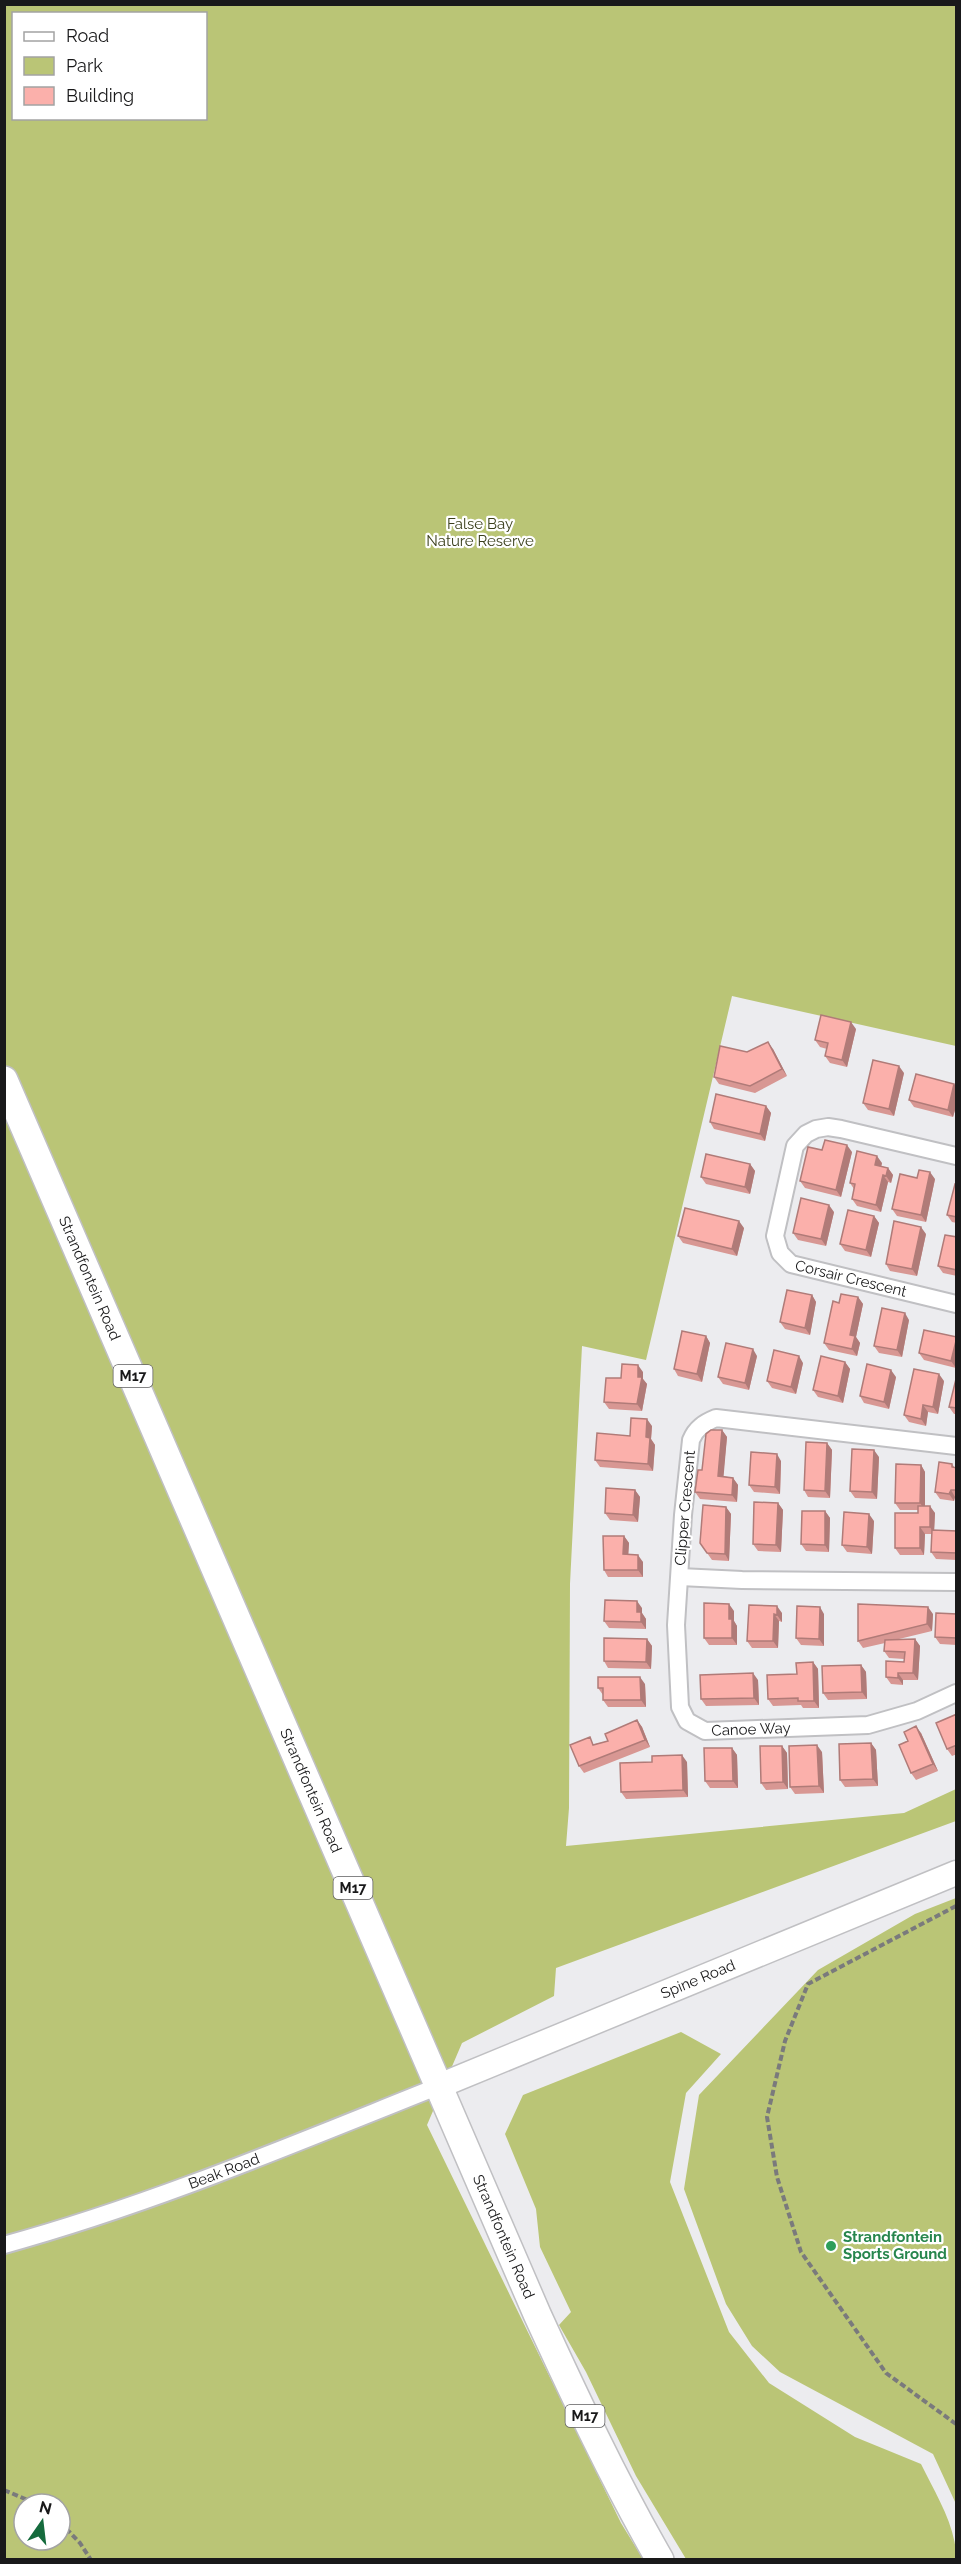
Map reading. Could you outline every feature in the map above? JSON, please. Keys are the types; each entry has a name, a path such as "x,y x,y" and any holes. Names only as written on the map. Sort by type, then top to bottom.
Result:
{"main road":[{"name":"Strandfontein Road","path":"4,1080 576,2399 636,2518 660,2559"},
{"name":"Spine Road","path":"439,2086 957,1873"}],"street":[{"name":"Corsair Crescent","path":"957,1156 841,1129 816,1129 806,1134 795,1146 775,1236 778,1250 791,1264 957,1304"},
{"name":"Clipper Crescent","path":"957,1446 716,1418 704,1423 694,1432 691,1440 680,1577 742,1580 957,1582"},
{"name":"Canoe Way","path":"680,1577 676,1625 680,1707 683,1715 695,1727 716,1732 868,1725 917,1711 957,1694"},
{"name":"Beak Road","path":"4,2245 64,2228 290,2145 439,2086"}],"path":[{"path":"957,1905 808,1984 785,2041 767,2118 777,2177 801,2253 886,2373 957,2424"},
{"path":"72,2535 91,2559"}],"green space":[{"name":"False Bay Nature Reserve","path":"5,5 956,5 956,1046 732,996 646,1360 582,1346 570,1584 569,1808 566,1846 904,1813 956,1789 956,1821 556,1968 554,1996 462,2043 427,2125 621,2523 643,2559 5,2560"},
{"name":"Strandfontein Sports Ground","path":"956,1898 956,2504 933,2454 780,2372 752,2346 726,2304 684,2189 699,2095 818,1970 915,1914"},
{"path":"681,2032 721,2054 686,2093 670,2182 729,2332 769,2383 855,2437 921,2464 949,2523 956,2559 686,2559 636,2476 586,2372 559,2325 571,2312 540,2247 536,2209 505,2134 523,2095"}],"building":[{"path":"821,1015 851,1022 842,1060 825,1056 828,1043 815,1040"},
{"path":"768,1042 782,1069 750,1086 714,1077 720,1046 747,1052"},
{"path":"873,1060 899,1066 889,1109 863,1103"},
{"path":"916,1074 954,1084 948,1110 909,1100"},
{"path":"716,1094 766,1106 760,1134 710,1122"},
{"path":"825,1140 847,1145 836,1190 800,1181 808,1147 822,1150"},
{"path":"857,1151 877,1156 875,1165 888,1168 886,1176 883,1175 876,1205 852,1199 855,1184 850,1183"},
{"path":"706,1154 750,1164 745,1187 701,1177"},
{"path":"919,1170 930,1172 921,1215 892,1209 900,1174 917,1178"},
{"path":"955,1184 957,1185 957,1217 947,1215"},
{"path":"801,1198 829,1205 821,1239 793,1233"},
{"path":"685,1208 739,1221 732,1249 678,1236"},
{"path":"848,1210 874,1216 866,1250 840,1244"},
{"path":"894,1221 921,1227 912,1269 886,1264"},
{"path":"945,1235 957,1237 957,1270 938,1266"},
{"path":"787,1290 812,1295 805,1328 780,1322"},
{"path":"841,1294 858,1297 850,1335 855,1336 852,1349 824,1343 833,1301 839,1303"},
{"path":"882,1308 905,1313 897,1350 874,1346"},
{"path":"924,1330 957,1337 951,1361 919,1353"},
{"path":"682,1331 706,1336 697,1374 674,1369"},
{"path":"726,1343 753,1349 745,1383 718,1377"},
{"path":"774,1350 799,1356 791,1387 767,1381"},
{"path":"821,1356 845,1362 838,1396 813,1390"},
{"path":"622,1364 638,1365 638,1377 642,1377 637,1404 604,1402 606,1378 621,1378"},
{"path":"867,1364 891,1370 884,1402 860,1396"},
{"path":"914,1369 939,1374 933,1407 923,1405 921,1419 904,1415"},
{"path":"957,1379 957,1408 949,1407"},
{"path":"631,1418 647,1419 646,1437 650,1438 648,1464 595,1460 597,1433 630,1436"},
{"path":"711,1430 722,1430 718,1476 733,1478 732,1495 695,1492 698,1470 702,1470 706,1434"},
{"path":"806,1442 827,1443 825,1491 804,1490"},
{"path":"852,1449 874,1450 872,1492 850,1491"},
{"path":"751,1452 777,1454 775,1487 749,1485"},
{"path":"939,1462 952,1464 952,1467 957,1468 957,1490 951,1490 949,1494 935,1492"},
{"path":"896,1464 921,1465 920,1503 895,1503"},
{"path":"606,1488 635,1490 633,1515 605,1513"},
{"path":"754,1502 778,1503 776,1545 753,1544"},
{"path":"703,1505 726,1507 725,1554 707,1553 700,1543"},
{"path":"918,1506 930,1506 930,1527 920,1527 920,1548 895,1548 895,1513 918,1513"},
{"path":"802,1511 825,1511 825,1545 801,1544"},
{"path":"844,1512 869,1514 867,1547 842,1545"},
{"path":"932,1530 957,1531 957,1553 931,1552"},
{"path":"603,1536 624,1536 623,1554 638,1555 638,1570 604,1570"},
{"path":"605,1600 637,1601 637,1612 641,1612 641,1622 604,1621"},
{"path":"704,1603 729,1604 732,1638 704,1638"},
{"path":"858,1604 928,1607 927,1624 858,1641"},
{"path":"749,1605 777,1606 777,1615 774,1614 773,1641 747,1641"},
{"path":"797,1606 820,1607 819,1639 796,1638"},
{"path":"936,1613 957,1614 957,1638 935,1637"},
{"path":"604,1638 647,1639 646,1662 604,1661"},
{"path":"915,1639 913,1673 898,1673 898,1678 886,1677 886,1661 904,1662 905,1652 884,1651 885,1640"},
{"path":"813,1662 814,1701 798,1701 798,1698 768,1699 767,1675 797,1674 796,1663"},
{"path":"861,1665 862,1692 823,1693 822,1666"},
{"path":"753,1673 754,1698 701,1699 700,1675"},
{"path":"598,1677 640,1677 641,1700 603,1700 603,1688 598,1688"},
{"path":"957,1714 957,1745 947,1749 936,1723"},
{"path":"637,1720 645,1740 579,1766 570,1745 590,1737 593,1745 608,1741 605,1734"},
{"path":"916,1726 933,1764 911,1773 899,1745 908,1741 904,1732"},
{"path":"871,1743 873,1779 840,1780 839,1744"},
{"path":"817,1745 819,1786 790,1787 789,1746"},
{"path":"760,1746 782,1746 783,1782 761,1783"},
{"path":"704,1748 732,1748 733,1781 705,1781"},
{"path":"682,1755 683,1790 621,1792 620,1763 652,1762 652,1756"}],"place":[{"name":"Strandfontein Sports Ground","path":"831,2246"}]}
